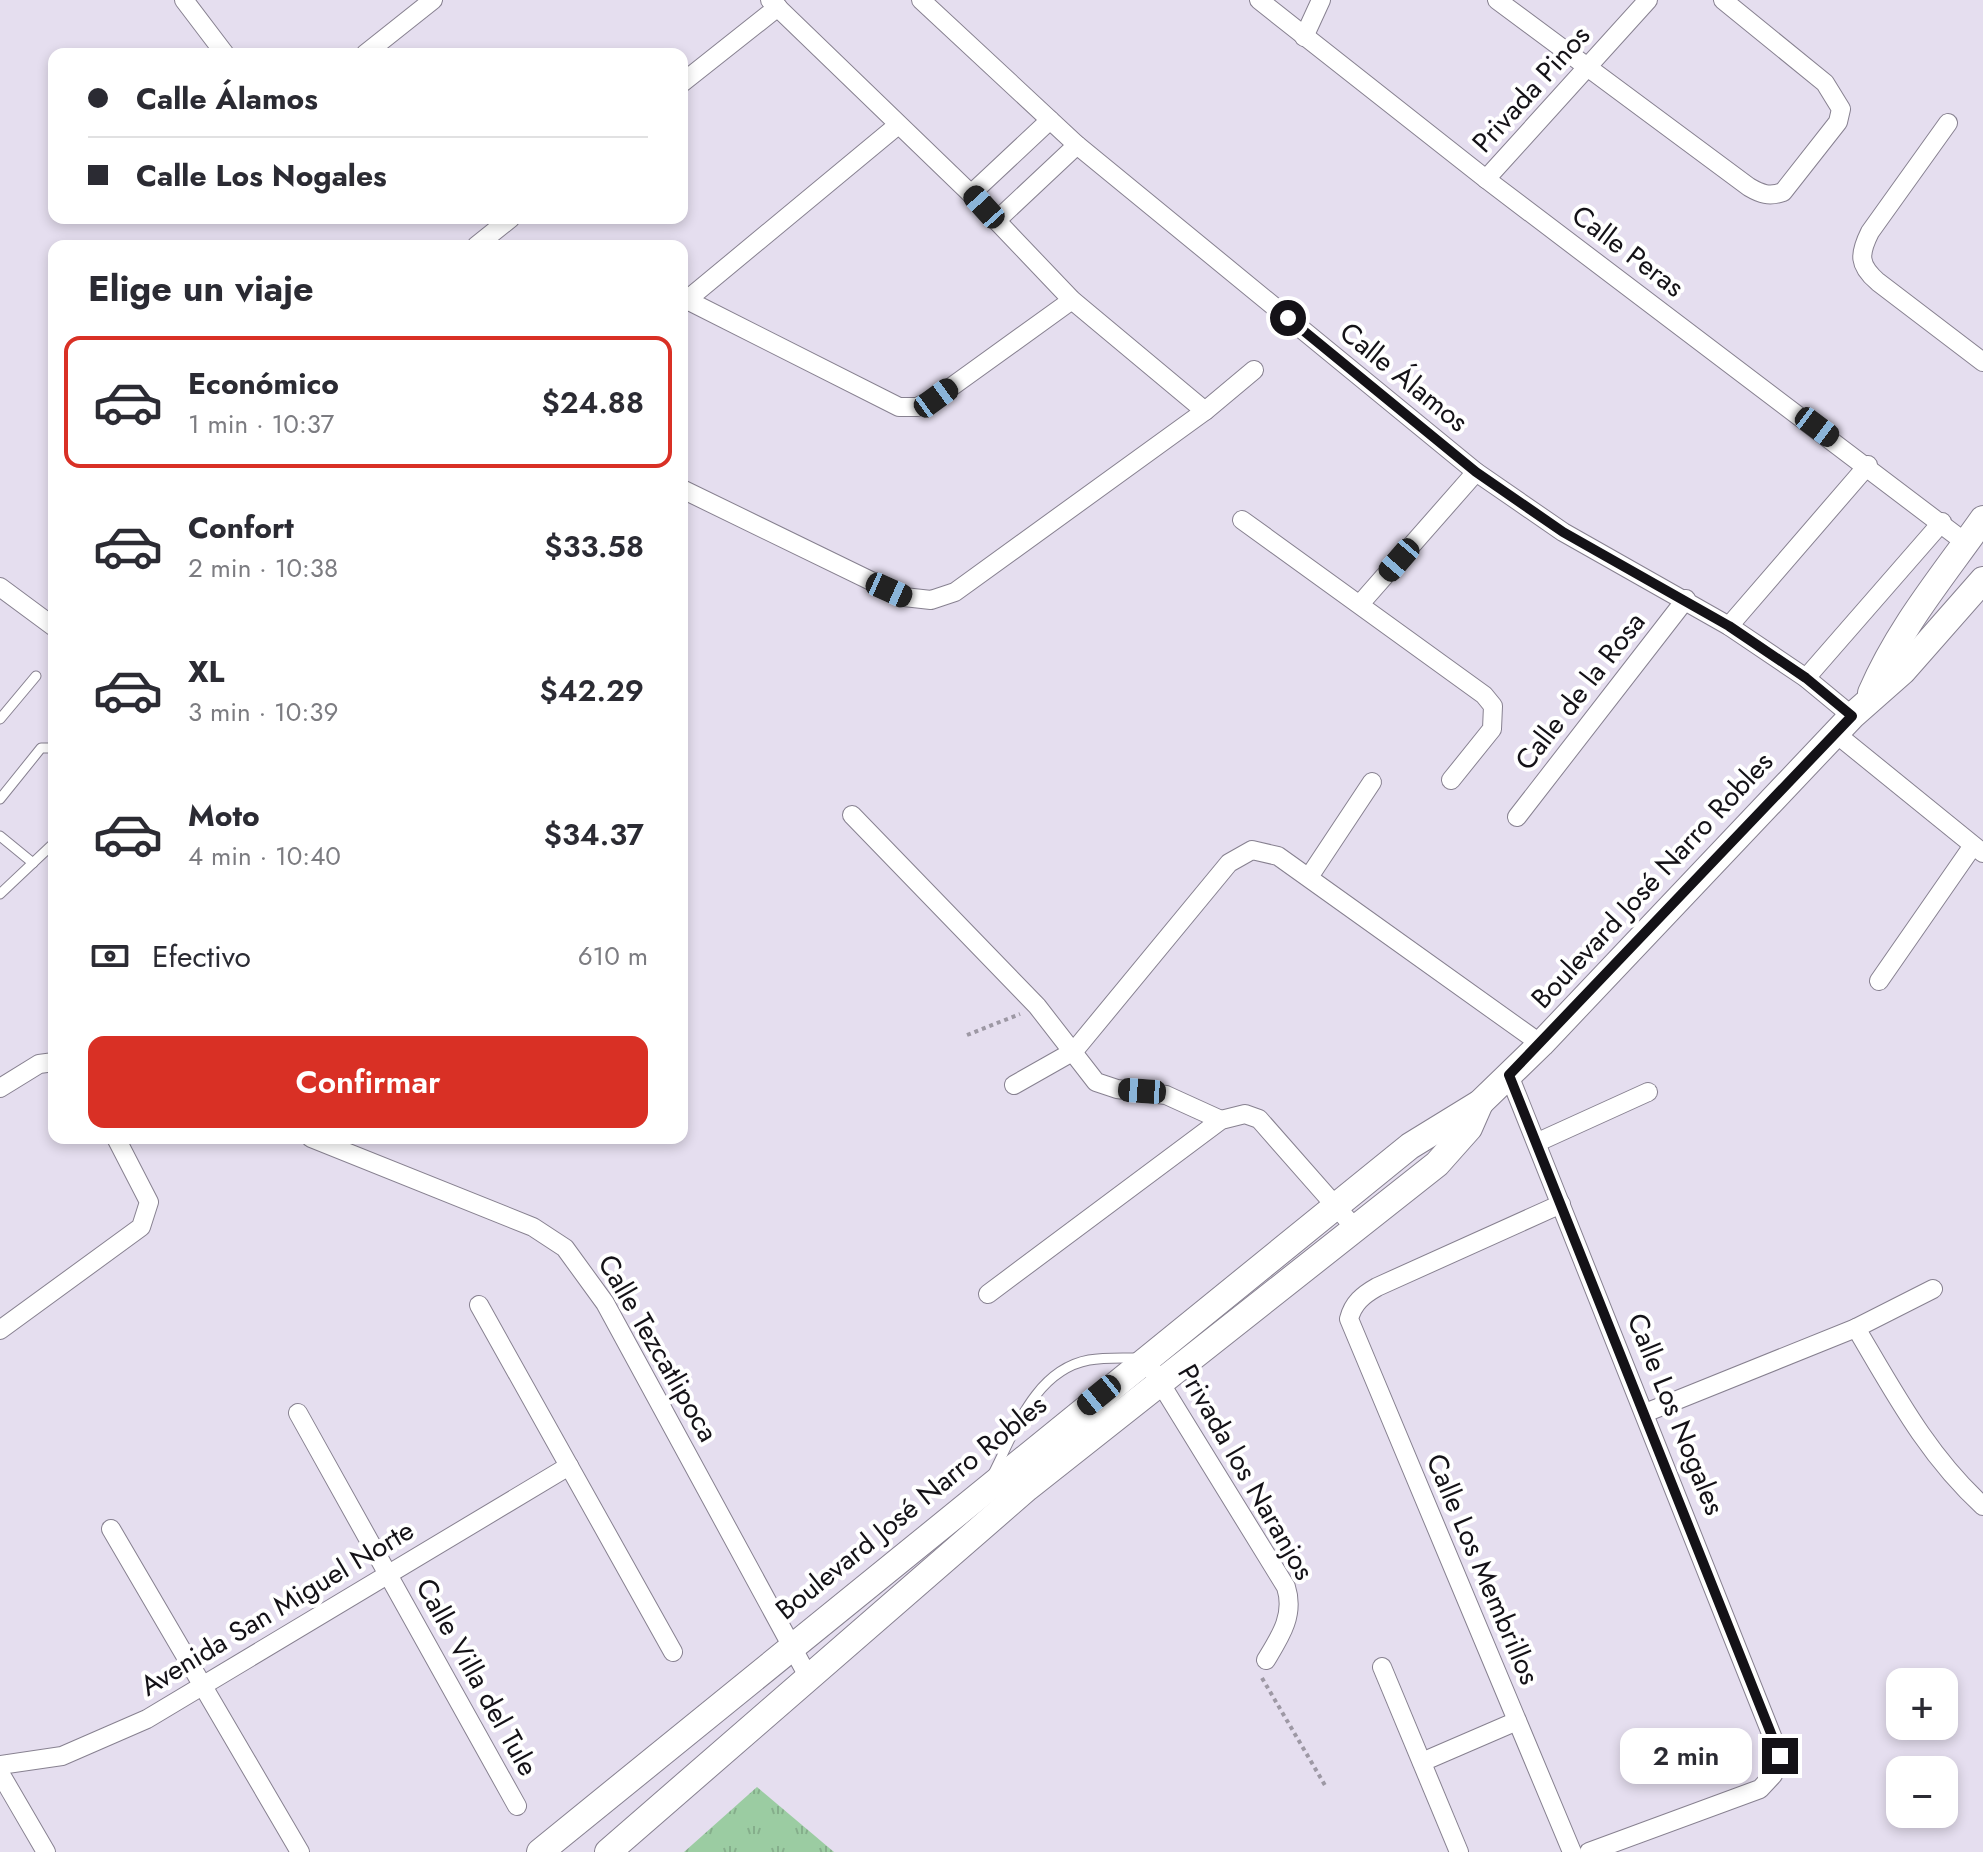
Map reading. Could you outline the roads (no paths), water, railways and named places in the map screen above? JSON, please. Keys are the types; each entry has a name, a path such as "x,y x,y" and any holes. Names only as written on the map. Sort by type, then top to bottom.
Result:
{"street":[{"path":"184,0 220,48"},
{"path":"373,48 433,0"},
{"name":"Calle Álamos","path":"921,0 1077,145 1476,472 1563,532 1686,599 1806,678 1852,716 1979,845"},
{"name":"Calle Peras","path":"1259,0 1486,179 1868,465 1966,543"},
{"path":"1304,37 1321,0"},
{"path":"1497,0 1749,187 1762,195 1783,192 1838,122 1841,109 1825,83 1723,0"},
{"name":"Privada Pinos","path":"1486,179 1648,0"},
{"path":"688,78 774,4 971,194 1072,300 1205,411"},
{"path":"971,194 1050,120"},
{"path":"1948,123 1870,232 1861,250 1861,260 1866,272 1983,362"},
{"path":"688,299 898,125"},
{"path":"996,221 1077,145"},
{"path":"484,240 504,224"},
{"path":"688,304 899,407 917,407 936,398 1072,300"},
{"path":"688,492 904,597 931,600 955,592 1205,411 1254,370"},
{"path":"1729,626 1868,465"},
{"path":"1360,604 1476,472"},
{"name":"Boulevard José Narro Robles","path":"1852,716 1915,609 1983,519"},
{"path":"1242,520 1484,695 1493,706 1492,729 1451,780"},
{"path":"1806,678 1942,522"},
{"name":"Boulevard José Narro Robles","path":"540,1852 1410,1146 1480,1103 1541,1044 1852,716 1903,671 1983,580"},
{"path":"0,587 48,623"},
{"name":"Calle de la Rosa","path":"1517,817 1686,599"},
{"path":"1309,877 1372,782"},
{"path":"852,815 1037,1006 1096,1082 1117,1089 1166,1095 1221,1120"},
{"path":"1879,981 1979,845"},
{"path":"1014,1085 1074,1051 1229,863 1252,850 1278,856 1541,1044"},
{"path":"0,1088 39,1064 48,1063"},
{"name":"Calle Los Nogales","path":"1509,1075 1778,1744 1780,1756 1773,1775 1760,1789 1589,1852"},
{"path":"1538,1142 1648,1092"},
{"name":"Boulevard José Narro Robles","path":"608,1852 810,1680 1027,1488 1437,1164 1469,1128 1480,1103"},
{"path":"988,1294 1221,1120 1245,1114 1259,1119 1354,1227"},
{"path":"0,1330 141,1227 149,1209 147,1195 119,1144"},
{"name":"Calle Tezcatlipoca","path":"326,1144 485,1206 533,1227 565,1248 605,1303 810,1680"},
{"name":"Calle Los Membrillos","path":"1561,1204 1363,1295 1353,1306 1350,1324 1572,1852"},
{"path":"1645,1413 1856,1328 1933,1289"},
{"path":"479,1305 673,1652"},
{"path":"1856,1328 1914,1427 1941,1466 1983,1506"},
{"name":"Privada los Naranjos","path":"1145,1358 1163,1382 1286,1587 1290,1601 1286,1624 1266,1660"},
{"name":"Calle Villa del Tule","path":"298,1413 517,1806"},
{"name":"Avenida San Miguel Norte","path":"0,1765 62,1756 147,1719 569,1466"},
{"path":"111,1529 300,1852"},
{"path":"1382,1667 1459,1852"},
{"path":"1422,1762 1517,1721"},
{"path":"0,1773 46,1852"}],"lane":[{"path":"2,713 36,676"},
{"path":"0,799 41,748 48,748"},
{"path":"0,836 33,863"},
{"path":"0,894 48,849"},
{"path":"986,1488 1030,1401 1047,1382 1075,1364 1090,1359 1145,1358"}]}
